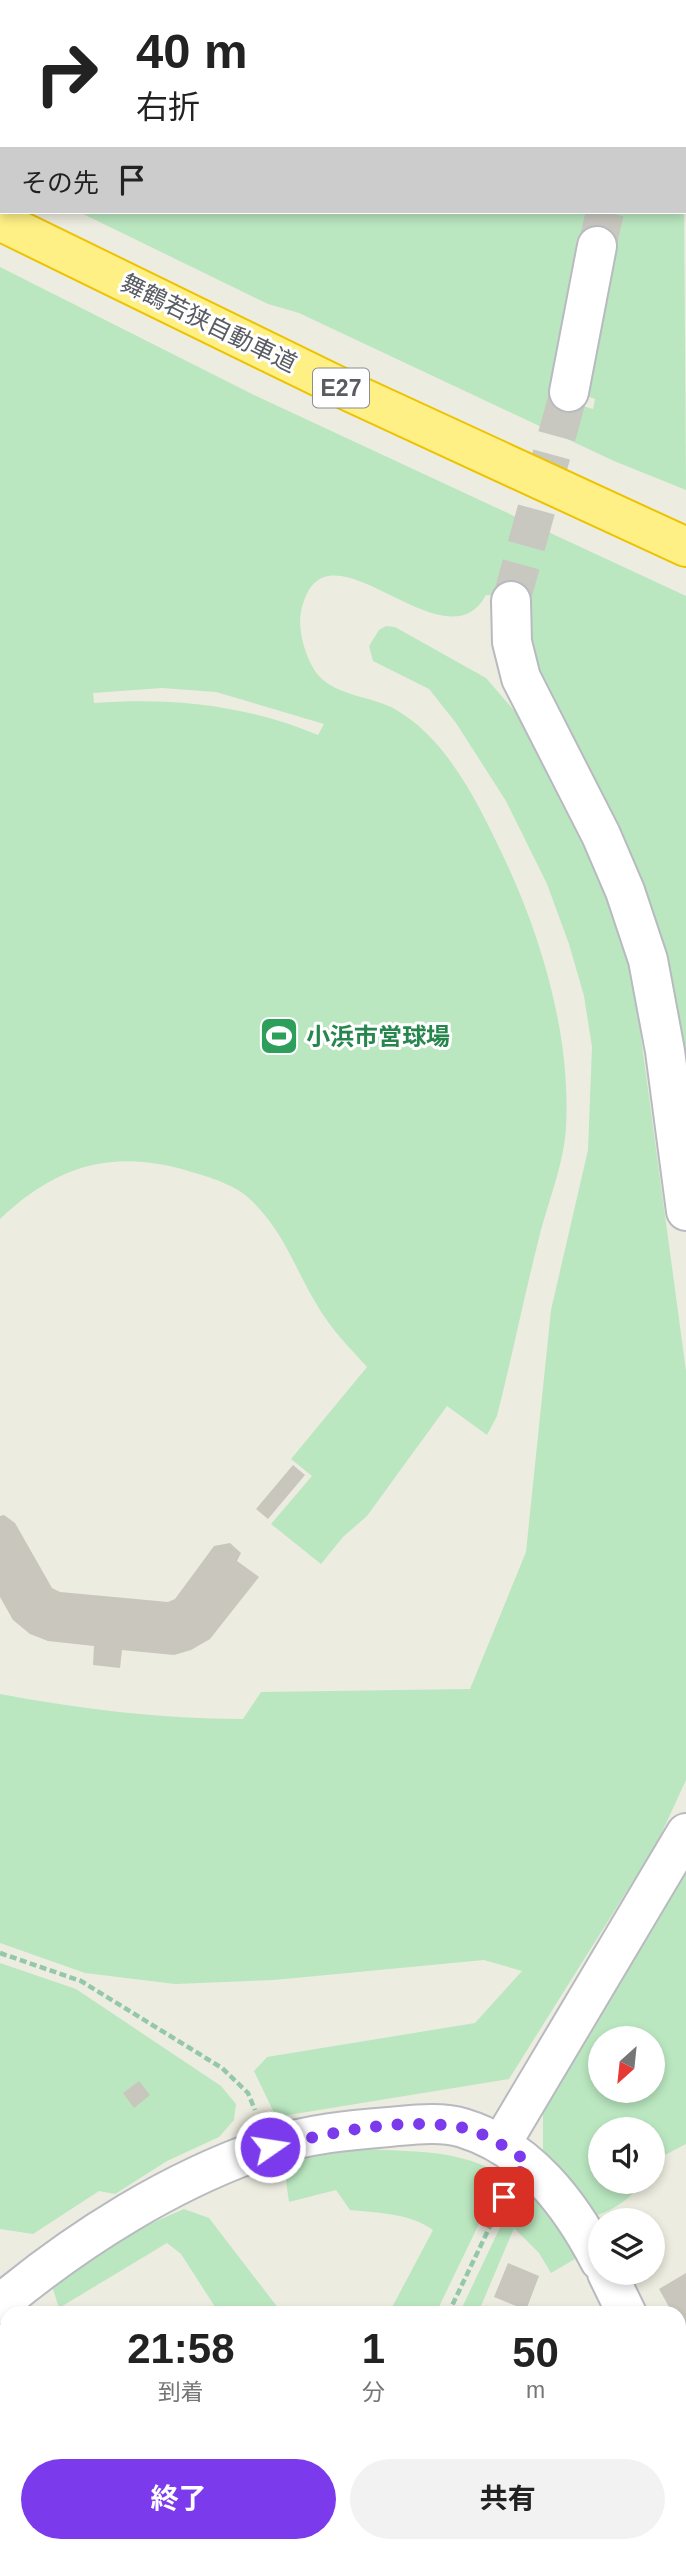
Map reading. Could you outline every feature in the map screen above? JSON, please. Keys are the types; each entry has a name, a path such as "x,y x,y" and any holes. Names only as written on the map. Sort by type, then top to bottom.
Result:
{"highway":[{"name":"舞鶴若狭自動車道","path":"0,220 348,391 686,547"}],"street":[{"path":"569,392 597,246"},
{"path":"511,601 515,661 601,835 625,891 648,960 665,1051 686,1210"},
{"path":"514,2152 686,1833"},
{"path":"0,2304 97,2234 187,2180 270,2147 340,2130 418,2124 461,2127 514,2152 552,2188 588,2243"},
{"path":"613,2285 623,2306"}],"path":[{"path":"0,1953 81,1981 222,2068 248,2093 270,2147"},
{"path":"452,2306 492,2216 514,2152"}],"green space":[{"path":"83,214 684,214 686,490 614,461 299,313 268,304","holes":["577,239 612,247 584,395 595,399 593,409 548,396"]},
{"path":"0,267 254,395 686,596 686,1105 544,691 506,596 486,595 467,614 442,616 358,581 333,576 314,584 301,612 302,637 311,664 320,677 335,688 384,704 413,721 446,755 485,819 519,893 543,958 559,1025 566,1093 565,1141 497,1416 487,1435 447,1406 367,1516 343,1537 321,1564 271,1524 312,1476 291,1459 367,1367 328,1322 281,1238 252,1201 233,1187 195,1173 140,1162 115,1162 67,1173 22,1200 0,1219","holes":["162,688 216,692 324,724 318,735 263,716 236,710 152,701 94,703 93,693"]},
{"path":"386,626 395,627 486,678 518,715 567,803 603,879 631,963 686,1371 686,1780 657,1843 509,2079 276,2117 254,2071 267,2057 475,2023 522,1971 484,1960 274,1980 175,1984 85,1973 0,1943 0,1694 121,1712 243,1719 261,1692 470,1689 526,1552 551,1310 588,1150 592,1047 584,996 547,884 506,801 456,723 429,689 373,661 369,646 379,630"},
{"path":"686,1867 686,2144 665,2155 665,2117 588,2117 588,2194 632,2194 613,2208 588,2208 588,2210 575,2198 543,2152 543,2102 588,2028 588,2104 665,2104 665,2026 589,2026"},
{"path":"0,1963 76,1989 221,2086 236,2104 234,2120 219,2137 167,2161 115,2194 99,2191 33,2234 0,2229"},
{"path":"367,2149 420,2152 454,2156 487,2167 502,2176 439,2306 393,2306 433,2230 404,2217 350,2210 336,2190 289,2202 286,2181 288,2165 315,2156"},
{"path":"529,2193 547,2209 580,2256 551,2273 539,2253 514,2228 481,2306 463,2306 504,2219"},
{"path":"184,2209 209,2218 277,2306 214,2306 181,2254 167,2243 58,2306 52,2286 136,2230"}],"building":[{"path":"293,1465 305,1475 268,1519 256,1509"},
{"path":"4,1515 15,1523 52,1588 60,1592 168,1602 175,1599 214,1546 230,1543 241,1553 237,1561 259,1577 210,1639 191,1650 174,1655 122,1650 120,1668 93,1665 94,1646 48,1641 30,1634 13,1620 0,1597 0,1516"},
{"path":"139,2081 150,2095 134,2108 123,2093"},
{"path":"508,2263 539,2276 528,2306 516,2306 494,2297"},
{"path":"686,2273 686,2306 669,2306 659,2289"}],"tunnel":[{"path":"597,246 605,214"},
{"path":"511,601 569,392"}],"place":[{"name":"小浜市営球場","path":"279,1036"}],"route":[{"path":"270,2147 340,2130 418,2124 461,2127 501,2144 527,2161 504,2197"}]}
